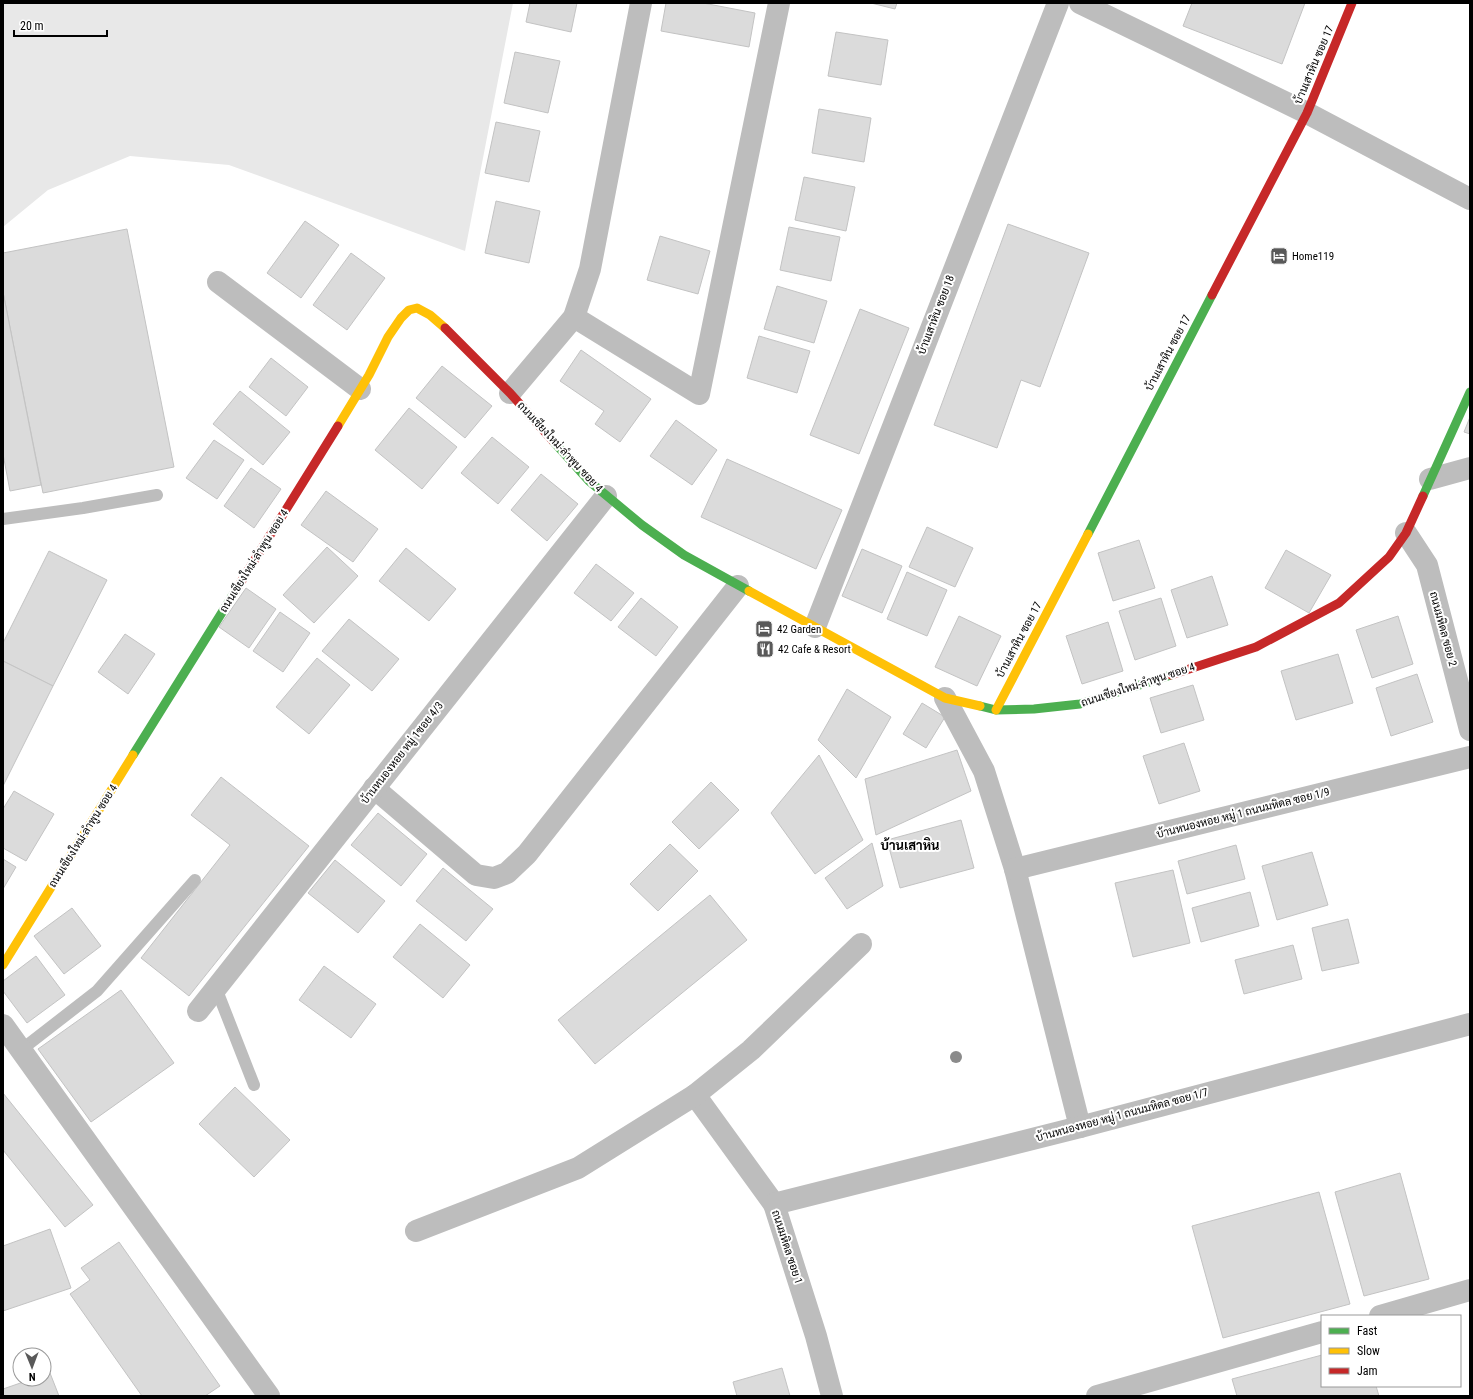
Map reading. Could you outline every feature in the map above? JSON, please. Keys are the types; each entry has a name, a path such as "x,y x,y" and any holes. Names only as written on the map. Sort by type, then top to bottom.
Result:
{"street":[{"path":"510,393 574,317 590,269 642,3"},
{"path":"574,317 699,394 780,3"},
{"name":"บ้านเสาหิน ซอย 18","path":"815,628 1058,3"},
{"path":"1080,3 1307,113 1470,199"},
{"name":"บ้านเสาหิน ซอย 17","path":"996,710 1307,113 1352,3"},
{"path":"218,282 360,389"},
{"name":"ถนนเชียงใหม่-ลำพูน ซอย 4","path":"3,965 369,375 388,337 401,318 409,310 417,308 430,315 447,330 510,393 589,480 642,525 684,555 738,586 945,698 996,710 1034,709 1080,704 1256,647 1339,603 1389,557 1406,533 1470,392"},
{"path":"1430,479 1470,468"},
{"name":"บ้านหนองหอย หมู่ 1ซอย 4/3","path":"198,1011 606,496"},
{"name":"ถนนมหิดล ซอย 2","path":"1406,533 1427,565 1470,730"},
{"path":"374,788 476,875 494,878 507,873 526,854 738,586"},
{"path":"945,698 984,771 1015,869 1080,1127"},
{"name":"บ้านหนองหอย หมู่ 1 ถนนมหิดล ซอย 1/9","path":"1015,869 1470,757"},
{"path":"416,1231 578,1168 695,1095 751,1050 861,944"},
{"name":"บ้านหนองหอย หมู่ 1 ถนนมหิดล ซอย 1/7","path":"774,1204 1080,1127 1470,1024"},
{"path":"3,1025 268,1396"},
{"name":"ถนนมหิดล ซอย 1","path":"695,1095 774,1204 816,1336 832,1396"},
{"path":"1383,1315 1470,1290"},
{"path":"1097,1396 1321,1332"}],"lane":[{"path":"3,519 83,508 157,495"},
{"path":"21,1050 97,991 195,880"},
{"path":"216,988 254,1085"}],"shaded area":[{"path":"3,3 513,3 465,251 229,165 130,156 48,190 3,227"}],"building":[{"path":"530,3 577,3 571,32 526,22"},
{"path":"666,3 703,3 755,13 749,47 661,31"},
{"path":"871,3 897,3 895,9"},
{"path":"1192,3 1305,3 1282,64 1183,26"},
{"path":"836,32 888,40 881,85 828,76"},
{"path":"515,52 560,61 548,113 504,103"},
{"path":"819,109 871,118 864,162 812,153"},
{"path":"496,122 540,131 529,182 485,173"},
{"path":"804,177 855,187 846,231 795,220"},
{"path":"496,201 540,211 529,263 485,253"},
{"path":"305,221 339,245 301,298 267,273"},
{"path":"1008,224 1089,253 1040,387 1021,380 997,448 934,425"},
{"path":"789,227 840,237 831,281 780,270"},
{"path":"127,229 174,467 43,493 3,292 3,253"},
{"path":"660,236 710,251 698,294 647,280"},
{"path":"351,253 385,278 347,330 313,305"},
{"path":"777,286 827,301 814,343 764,329"},
{"path":"3,292 41,485 10,491 3,454"},
{"path":"860,309 909,328 859,454 810,435"},
{"path":"759,336 810,351 797,393 747,378"},
{"path":"581,350 651,399 620,442 595,424 604,411 560,381"},
{"path":"271,358 308,387 286,416 249,387"},
{"path":"442,366 492,406 465,438 416,398"},
{"path":"240,391 290,432 263,465 213,424"},
{"path":"409,408 457,447 422,489 375,450"},
{"path":"1470,417 1470,434 1464,432"},
{"path":"676,420 717,450 692,485 650,456"},
{"path":"492,437 529,467 498,504 461,473"},
{"path":"214,440 244,460 217,499 186,478"},
{"path":"727,459 842,510 816,569 701,517"},
{"path":"251,468 281,489 254,528 224,506"},
{"path":"541,474 578,504 547,541 511,510"},
{"path":"326,491 378,529 353,562 301,525"},
{"path":"927,527 973,548 955,587 909,567"},
{"path":"1139,540 1155,588 1113,601 1098,553"},
{"path":"327,547 358,576 314,623 283,595"},
{"path":"406,548 456,589 429,621 379,581"},
{"path":"862,549 902,566 882,613 842,596"},
{"path":"1286,550 1331,575 1309,613 1265,588"},
{"path":"49,551 107,580 53,686 3,661 3,643"},
{"path":"596,564 634,593 611,621 574,593"},
{"path":"907,572 947,590 927,636 887,619"},
{"path":"1212,576 1228,625 1187,638 1171,590"},
{"path":"246,588 276,609 249,648 219,627"},
{"path":"641,598 678,627 656,656 618,627"},
{"path":"1161,598 1176,646 1135,660 1119,611"},
{"path":"280,612 310,633 283,672 253,651"},
{"path":"959,616 1001,636 977,686 935,667"},
{"path":"1398,616 1413,664 1372,678 1356,630"},
{"path":"349,619 399,659 372,691 322,651"},
{"path":"1108,622 1123,671 1082,684 1066,636"},
{"path":"125,634 155,654 128,694 98,672"},
{"path":"1338,654 1353,703 1296,720 1281,671"},
{"path":"317,658 350,685 309,734 276,707"},
{"path":"3,661 53,686 3,786"},
{"path":"1417,674 1433,722 1391,736 1376,688"},
{"path":"1193,685 1204,720 1161,733 1150,698"},
{"path":"847,689 891,717 856,778 818,740"},
{"path":"922,703 945,717 926,748 903,734"},
{"path":"1184,743 1200,791 1159,804 1143,756"},
{"path":"957,750 971,791 876,835 865,779"},
{"path":"819,755 863,840 815,874 771,813"},
{"path":"221,777 309,846 189,996 141,958 230,845 191,815"},
{"path":"711,782 739,810 699,849 672,822"},
{"path":"14,791 54,814 26,861 3,848 3,809"},
{"path":"378,813 427,854 401,886 351,845"},
{"path":"961,820 974,868 900,888 887,840"},
{"path":"872,843 883,886 847,909 825,878"},
{"path":"670,844 698,871 658,911 630,884"},
{"path":"1236,845 1245,879 1187,894 1178,861"},
{"path":"1312,852 1328,905 1277,920 1262,866"},
{"path":"3,859 16,867 3,889"},
{"path":"335,860 385,901 358,933 308,893"},
{"path":"443,868 493,909 466,941 416,901"},
{"path":"1173,870 1190,943 1133,957 1115,883"},
{"path":"1250,892 1259,926 1201,942 1192,908"},
{"path":"710,895 747,940 595,1064 558,1020"},
{"path":"72,908 101,946 64,974 34,936"},
{"path":"1348,919 1359,963 1322,971 1312,928"},
{"path":"420,924 470,965 443,998 393,957"},
{"path":"1293,945 1302,979 1244,994 1235,960"},
{"path":"36,956 65,995 27,1023 3,991 3,981"},
{"path":"324,966 376,1004 351,1038 299,1000"},
{"path":"121,990 174,1063 91,1122 38,1049"},
{"path":"235,1087 290,1140 254,1177 199,1124"},
{"path":"3,1093 93,1205 65,1227 3,1150"},
{"path":"1400,1173 1429,1279 1364,1296 1335,1192"},
{"path":"1319,1192 1350,1304 1223,1338 1192,1226"},
{"path":"50,1229 71,1288 3,1311 3,1246"},
{"path":"119,1242 220,1386 205,1396 142,1396 70,1294 90,1280 81,1268"},
{"path":"1321,1355 1321,1387 1376,1387 1379,1396 1237,1396 1232,1379"},
{"path":"782,1368 790,1396 737,1396 733,1382"},
{"path":"52,1378 59,1396 3,1396 3,1389 12,1386 52,1387"}],"traffic: fast":[{"path":"1088,534 1212,295"},
{"path":"1423,496 1470,392"},
{"path":"553,441 589,481 642,525 684,555 749,591"},
{"path":"133,755 236,590"},
{"path":"980,706 996,710 1034,709 1080,704 1171,675"}],"traffic: slow":[{"path":"338,426 369,375 388,337 401,318 409,310 417,308 430,315 445,328"},
{"path":"996,710 1088,534"},
{"path":"749,591 945,698 980,706"},
{"path":"3,965 133,755"}],"traffic: jam":[{"path":"1212,295 1307,113 1352,3"},
{"path":"445,328 510,393 553,441"},
{"path":"236,590 338,426"},
{"path":"1171,675 1256,647 1339,603 1389,557 1406,533 1423,496"}],"place":[{"name":"Home119","path":"1279,256"},
{"name":"42 Garden","path":"764,629"},
{"name":"42 Cafe & Resort","path":"765,649"}],"district":[{"name":"บ้านเสาหิน","path":"910,845"}]}
